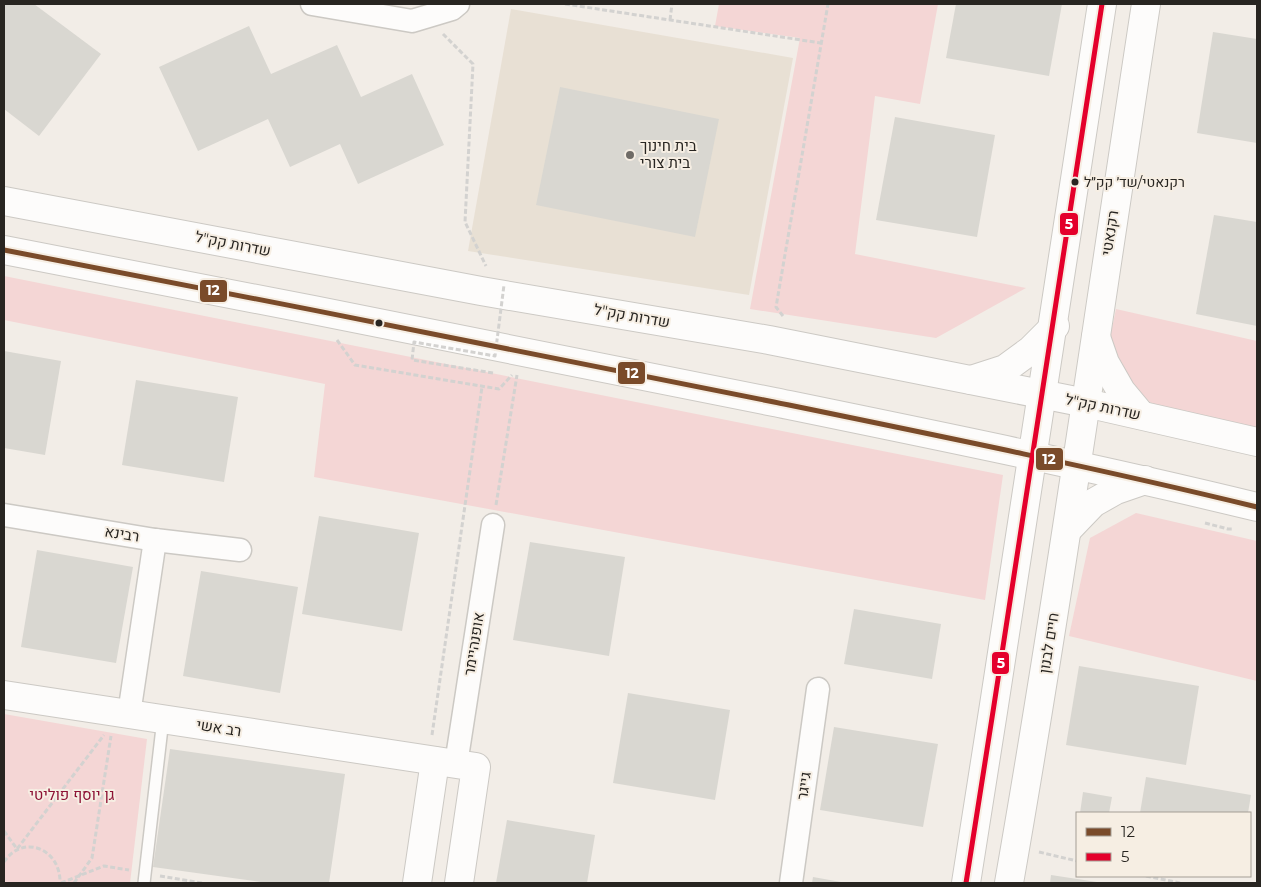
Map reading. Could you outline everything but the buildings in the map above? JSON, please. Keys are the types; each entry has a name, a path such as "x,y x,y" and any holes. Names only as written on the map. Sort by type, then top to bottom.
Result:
{"main road":[{"path":"966,883 1032,455 1055,326 1102,4"},
{"name":"רקנאטי","path":"1086,403 1146,4"},
{"name":"שדרות קק\"ל","path":"4,201 481,291 769,340 1043,394 1257,442"},
{"path":"4,250 520,350 981,444 1257,507"},
{"path":"971,380 1005,369 1031,350 1055,326"},
{"path":"1095,334 1105,363 1121,391 1141,415"},
{"name":"חיים לבנון","path":"1009,883 1068,529 1086,403"},
{"path":"981,444 1005,460 1018,476 1026,502"},
{"path":"1068,529 1093,503 1116,490 1145,480"},
{"name":"רב אשי","path":"4,695 440,762"},
{"path":"440,762 476,767 459,883"},
{"name":"אופנהיימר","path":"417,883 440,762"}],"street":[{"path":"312,4 368,13 452,9 458,4"},
{"name":"רבינא","path":"4,514 155,540 240,550"},
{"name":"אופנהיימר","path":"440,762 493,525"},
{"path":"125,713 155,540"},
{"name":"גייגר","path":"791,883 818,689"}],"lane":[{"path":"144,883 163,719"}],"path":[{"path":"565,4 821,43"},
{"path":"670,20 672,4"},
{"path":"785,319 776,307 828,4"},
{"path":"420,10 473,64 465,222 486,266"},
{"path":"492,374 412,360 414,342 495,356 504,285"},
{"path":"332,334 355,365 499,389 518,369 493,525"},
{"path":"440,762 482,387"},
{"path":"4,862 7,856 17,849 125,713"},
{"path":"74,883 92,858 109,741 125,713"},
{"path":"4,831 17,849"},
{"path":"17,849 29,847 43,850 51,855 59,870 61,883 104,866"},
{"path":"1015,847 1076,861"},
{"path":"1151,877 1180,883"}],"shaded area":[{"name":"בית חינוך בית צורי","path":"511,9 793,58 749,295 468,251"}],"green space":[{"path":"719,4 938,4 920,104 875,96 855,254 1026,288 936,338 750,309 800,38 715,26"},
{"path":"4,276 1003,475 985,600 314,477 325,384 4,320"},
{"path":"1116,309 1257,341 1257,429 1153,405 1124,378 1109,342"},
{"path":"1136,513 1257,541 1257,681 1069,636 1090,538"},
{"name":"גן יוסף פוליטי","path":"4,714 147,739 130,883 4,883"}],"transit line":[{"name":"5","path":"966,883 1102,4"},
{"name":"12","path":"4,250 678,382 1076,465 1257,507"}],"place":[{"name":"בית חינוך בית צורי","path":"630,155"},
{"name":"רקנאטי/שד׳ קק״ל","path":"1075,182"}]}
